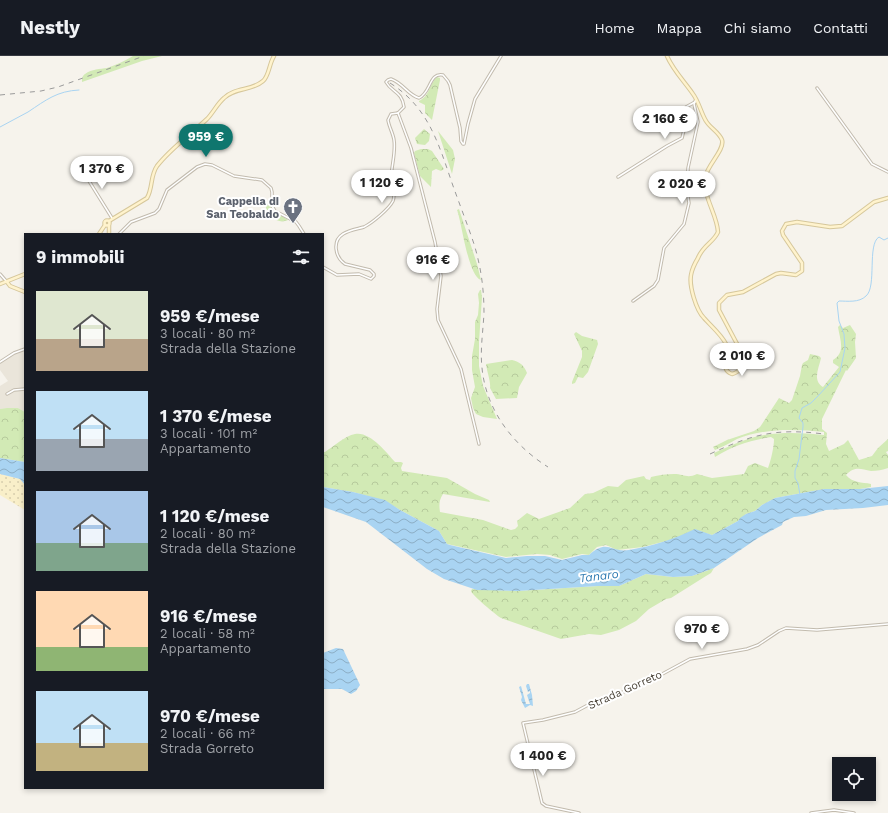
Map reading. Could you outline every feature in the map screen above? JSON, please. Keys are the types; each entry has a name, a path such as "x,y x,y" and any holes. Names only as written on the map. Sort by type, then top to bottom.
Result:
{"main road":[{"path":"109,233 106,221 109,221 147,198 150,192 151,179 156,167 176,145 208,119 224,97 234,92 256,86 263,81 270,62 274,56"},
{"path":"667,56 705,120 721,138 722,143 718,153 708,168 705,177 706,194 718,232 717,236 705,246 700,253 692,269 690,281 700,313 727,346 728,352 725,366 726,370 730,373 733,374 740,370 744,363 744,357 719,310 718,305 727,295 741,293 776,274 781,273 796,275 802,271 802,263 783,235 782,231 786,224 797,222 837,228 848,223 874,202 888,198"},
{"path":"100,233 109,221"},
{"path":"0,284 24,274"},
{"path":"7,282 10,286 24,292"}],"street":[{"path":"324,268 337,275 358,274 370,279 374,276 370,270 350,266 342,262 336,252 336,245 343,234 369,224 388,208 392,202 394,193 391,179 394,140 388,120 391,114 398,113 404,107 404,101 400,94 387,85 386,82 391,79 399,82 411,94 420,98 425,94 434,77 443,75 450,85 460,128 461,141 464,144 466,142 468,124 475,99 502,56"},
{"path":"817,88 872,164 888,172"},
{"path":"618,177 682,138 685,126 686,107 695,101 698,122 688,168 687,191 689,204 684,224 664,248 658,280 654,286 633,301"},
{"path":"398,113 411,148 435,242 440,276 437,310 438,320 461,369 479,444"},
{"path":"120,233 131,222 155,213 159,208 167,190 197,167 205,164 212,165 234,176 262,180 271,188 272,206 275,211 296,222 303,233"},
{"path":"80,170 89,181 112,218"},
{"path":"0,274 7,282"},
{"path":"0,362 14,353 24,350"},
{"path":"7,394 14,390 24,389"},
{"name":"Strada Gorreto","path":"579,813 546,806 542,803 523,723 575,712 588,705 642,684 690,660 747,648 758,644 778,631 786,628 817,630 888,624"},
{"path":"811,813 834,810 854,813"}],"shaded area":[{"path":"24,348 24,411 18,408 0,409 0,386 8,381 0,370 0,361 13,352"}],"green space":[{"path":"133,56 162,56 142,61 82,82 83,76 88,72 110,67"},
{"path":"437,77 440,78 440,80 432,120 425,113 425,105 419,101 423,99"},
{"path":"424,129 430,134 429,141 425,145 417,144 415,138"},
{"path":"438,131 453,150 455,159 452,174"},
{"path":"421,149 428,149 432,151 444,169 441,171 436,169 432,171 431,187 420,176 414,153 415,151"},
{"path":"270,203 274,211 288,220 278,221 272,217 266,208 266,204"},
{"path":"459,209 481,280 476,276 469,260 457,210"},
{"path":"480,290 482,297 479,366 483,386 497,419 483,417 476,414 471,398 475,387 472,370 472,356 475,339 475,322 478,315 478,294"},
{"path":"840,325 843,328 850,325 856,334 856,358 847,371 846,370 822,419 822,429 827,433 826,444 829,451 844,444 848,440 859,460 872,456 888,439 888,451 886,452 888,455 888,468 873,471 855,469 846,475 851,480 871,484 871,487 860,489 824,489 775,498 712,535 695,530 674,539 643,547 617,550 606,545 597,547 589,555 582,554 562,559 550,555 537,554 506,557 447,544 439,531 385,501 353,492 324,487 324,452 347,437 355,434 361,434 372,439 383,448 395,462 403,463 401,468 402,471 447,478 489,500 490,502 443,494 439,507 440,512 483,520 511,530 518,526 517,521 527,513 539,519 570,508 585,494 593,493 608,486 618,487 626,480 644,476 646,479 650,480 651,477 668,474 688,476 697,474 712,478 744,474 748,466 755,463 768,468 774,442 774,439 771,437 742,444 715,457 714,453 757,436 779,433 824,435 824,432 802,430 769,431 748,435 715,450 713,447 727,440 754,431 760,427 779,398 789,403 792,400 802,365 808,360 810,354 821,358 817,377 818,381 823,387 839,367 833,363 833,360 840,353 841,349 838,327"},
{"path":"576,332 582,336 597,340 598,344 588,372 583,378 578,377 575,383 572,384 582,357 582,351 574,334"},
{"path":"512,360 521,364 527,373 519,387 517,398 496,399 490,388 486,364"},
{"path":"18,408 24,411 24,462 0,458 0,409"},
{"path":"714,568 711,573 671,598 666,599 649,609 636,621 619,630 601,635 589,634 561,639 501,618 480,601 471,591 472,589 517,591 619,586 646,574 673,577 692,576"}],"sand":[{"path":"0,474 20,479 24,484 24,509 0,495"}],"water":[{"path":"0,458 24,462 24,484 20,479 0,474"},
{"name":"Tanaro","path":"888,486 888,505 826,510 806,516 794,517 783,522 782,525 758,538 714,568 692,576 673,577 646,574 619,586 517,591 477,590 444,579 427,569 366,522 324,507 324,487 353,492 385,500 400,510 439,531 447,544 450,545 506,558 545,556 562,560 582,555 589,555 601,547 609,547 617,550 629,550 655,544 695,529 712,535 775,498 824,489 860,489"},
{"path":"336,648 343,649 360,685 356,691 351,694 342,689 324,689 324,653"},
{"path":"529,684 532,695 533,706 530,705 525,708 521,700 522,697 519,687 521,686 526,704 530,704 527,695 530,691 528,692 526,686"}],"waterway":[{"path":"0,127 58,94 79,90"},
{"path":"800,495 798,483 795,478 795,471 799,459 803,427 803,423 799,418 802,408 811,403 840,372 845,348 844,334 839,321 837,303 839,301 856,301 866,296 871,284 873,248 875,241 879,237 884,240 888,238"}],"railway":[{"path":"0,95 41,91 58,87 144,56"},
{"path":"390,83 414,103 423,114 430,127 442,153 474,244 479,261 483,287 484,313 481,361 489,398 495,412 513,437 523,448 548,467"},
{"path":"710,454 752,437 765,434 778,432 807,432 824,434"}],"place":[{"name":"Cappella di San Teobaldo","path":"293,224"}]}
